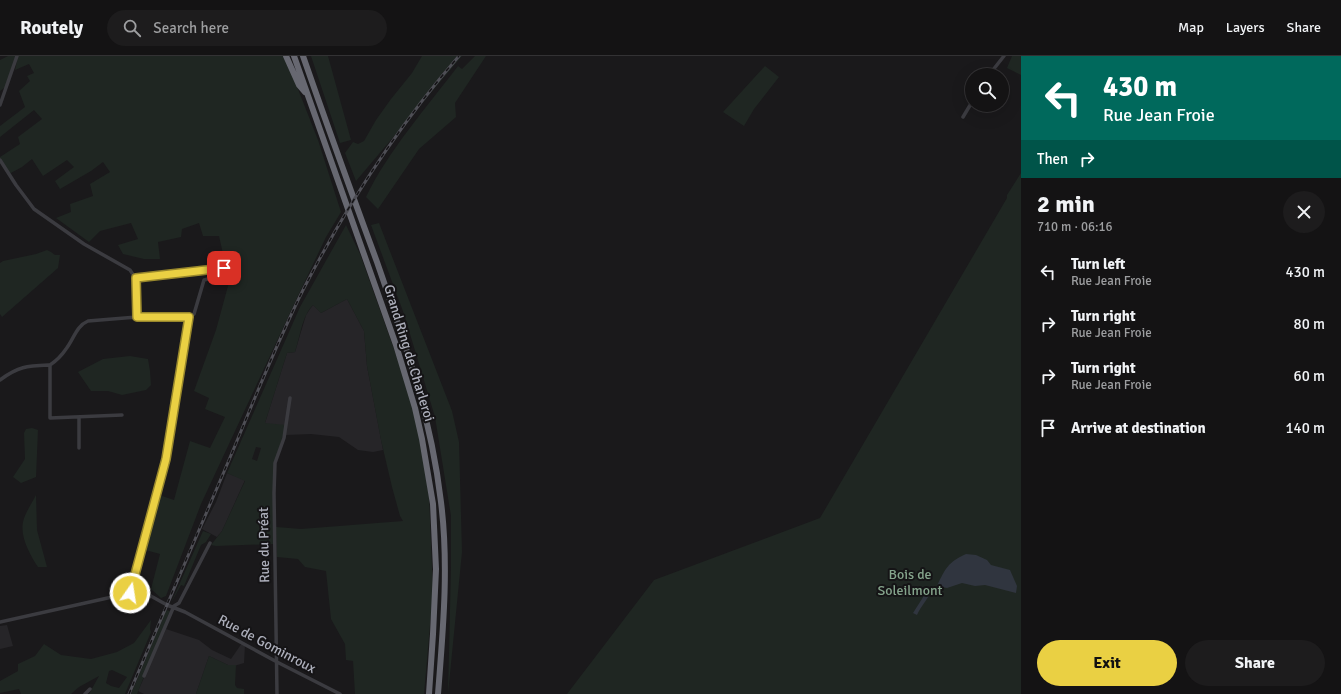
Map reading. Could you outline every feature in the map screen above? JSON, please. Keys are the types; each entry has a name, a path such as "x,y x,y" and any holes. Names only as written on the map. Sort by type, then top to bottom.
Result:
{"highway":[{"path":"286,56 299,85 308,97"},
{"name":"Grand Ring de Charleroi","path":"294,56 396,345 415,408 422,440 433,504 436,569 434,634 429,694"},
{"name":"Grand Ring de Charleroi","path":"303,56 405,343 423,401 431,438 442,503 445,569 438,694"}],"street":[{"path":"0,105 17,56"},
{"path":"995,68 1004,56"},
{"path":"963,118 966,112"},
{"path":"0,160 34,209 84,244 130,270 136,278 137,317"},
{"path":"136,278 224,268"},
{"path":"0,380 12,371 22,367 50,365 66,349 82,324 88,321 137,317 189,317 194,314 204,280 212,278"},
{"path":"0,622 130,593 166,459 189,317"},
{"path":"50,365 50,418 122,415"},
{"name":"Rue du Préat","path":"277,694 274,493 275,463 284,438 290,398"},
{"path":"79,417 79,448"},
{"path":"144,676 174,606 179,602 210,542"},
{"name":"Rue de Gominroux","path":"130,593 145,594 156,598 167,605 174,606 277,662 340,694"},
{"path":"86,694 90,689"}],"shaded area":[{"path":"347,299 364,331 367,366 383,450 373,452 358,450 339,437 311,434 286,435 265,423 287,353 295,352 306,315 313,305 321,313"},
{"path":"227,473 245,480 222,531 217,537 202,529 216,502"},
{"path":"966,554 976,555 987,560 991,565 1010,570 1017,586 1016,593 985,585 975,586 962,583 947,588 937,586 942,575 951,563"},
{"path":"927,591 931,592 917,615 913,613"},
{"path":"7,625 13,646 0,649 0,626"},
{"path":"166,629 199,640 212,650 231,659 242,643 245,645 244,663 234,666 228,665 209,656 196,694 144,694 138,691"}],"green space":[{"path":"8,56 17,56 7,86 0,91 0,60"},
{"path":"18,56 285,56 318,140 341,212 326,237 201,504 166,596 161,598 151,589 160,554 142,549 159,495 174,500 190,441 210,448 225,417 205,409 209,398 194,391 216,330 234,264 224,258 219,236 203,236 199,223 182,229 181,237 158,242 160,259 144,259 123,254 118,245 138,239 131,223 100,231 89,242 56,218 71,212 70,204 93,196 90,184 110,172 103,162 91,171 60,189 55,181 74,167 67,160 43,176 32,159 22,167 9,174 0,160 0,157 20,144 18,137 42,119 34,110 0,137 0,126 25,107 19,91 30,81 27,76 34,73 29,64 15,70"},
{"path":"311,56 328,56 351,140 340,143"},
{"path":"422,56 462,56 356,181 345,153 353,142 358,144 364,141 376,120 412,73"},
{"path":"475,56 486,56 455,103 456,117 419,149 378,209 366,197 385,163 458,66 462,69"},
{"path":"1012,56 1021,56 1021,75 1007,68"},
{"path":"765,66 779,77 754,109 744,126 723,112"},
{"name":"Bois de Soleilmont","path":"1021,173 1021,694 567,694 654,580 820,518"},
{"path":"379,223 452,411 459,442 462,552 448,694 451,516 435,417 404,314 371,225"},
{"path":"346,225 360,254 415,408 429,496 433,591 424,694 355,694 353,661 346,660 345,644 331,619 326,571 305,567 298,559 277,557 276,527 301,529 403,521 400,516 392,487 381,440 367,366 364,331 347,299 321,313 313,305 309,310 304,321 295,352 287,353 265,423 286,425 274,466 274,544 211,545 222,531 245,481 227,473 300,307","holes":["256,447 261,448 257,461 252,459"]},
{"path":"47,250 55,255 60,255 58,268 2,317 0,314 0,263"},
{"path":"130,356 148,359 151,385 146,390 122,395 108,391 91,391 78,372 103,359"},
{"path":"32,428 38,430 36,477 21,483 13,477 25,459 24,433 26,429"},
{"path":"36,495 37,530 47,567 38,567 24,540 22,528 24,519"},
{"path":"203,531 211,534 206,542 201,545 184,586 181,585 171,603"},
{"path":"166,610 170,611 137,694 131,694"},
{"path":"151,620 151,632 125,694 89,694 99,676 79,687 71,694 21,694 19,689 0,693 0,681 18,671 18,664 35,656 44,644 61,655 91,659 117,652 134,643","holes":["112,670 127,677 119,688 106,683 109,671"]},
{"path":"209,656 228,665 236,665 235,685 237,688 244,689 244,694 196,694"}],"railway":[{"path":"129,694 274,352 304,288 338,227 394,138 459,56"}],"route":[{"path":"130,593 159,486 172,431 189,317 137,317 136,278 209,268 224,268"}]}
